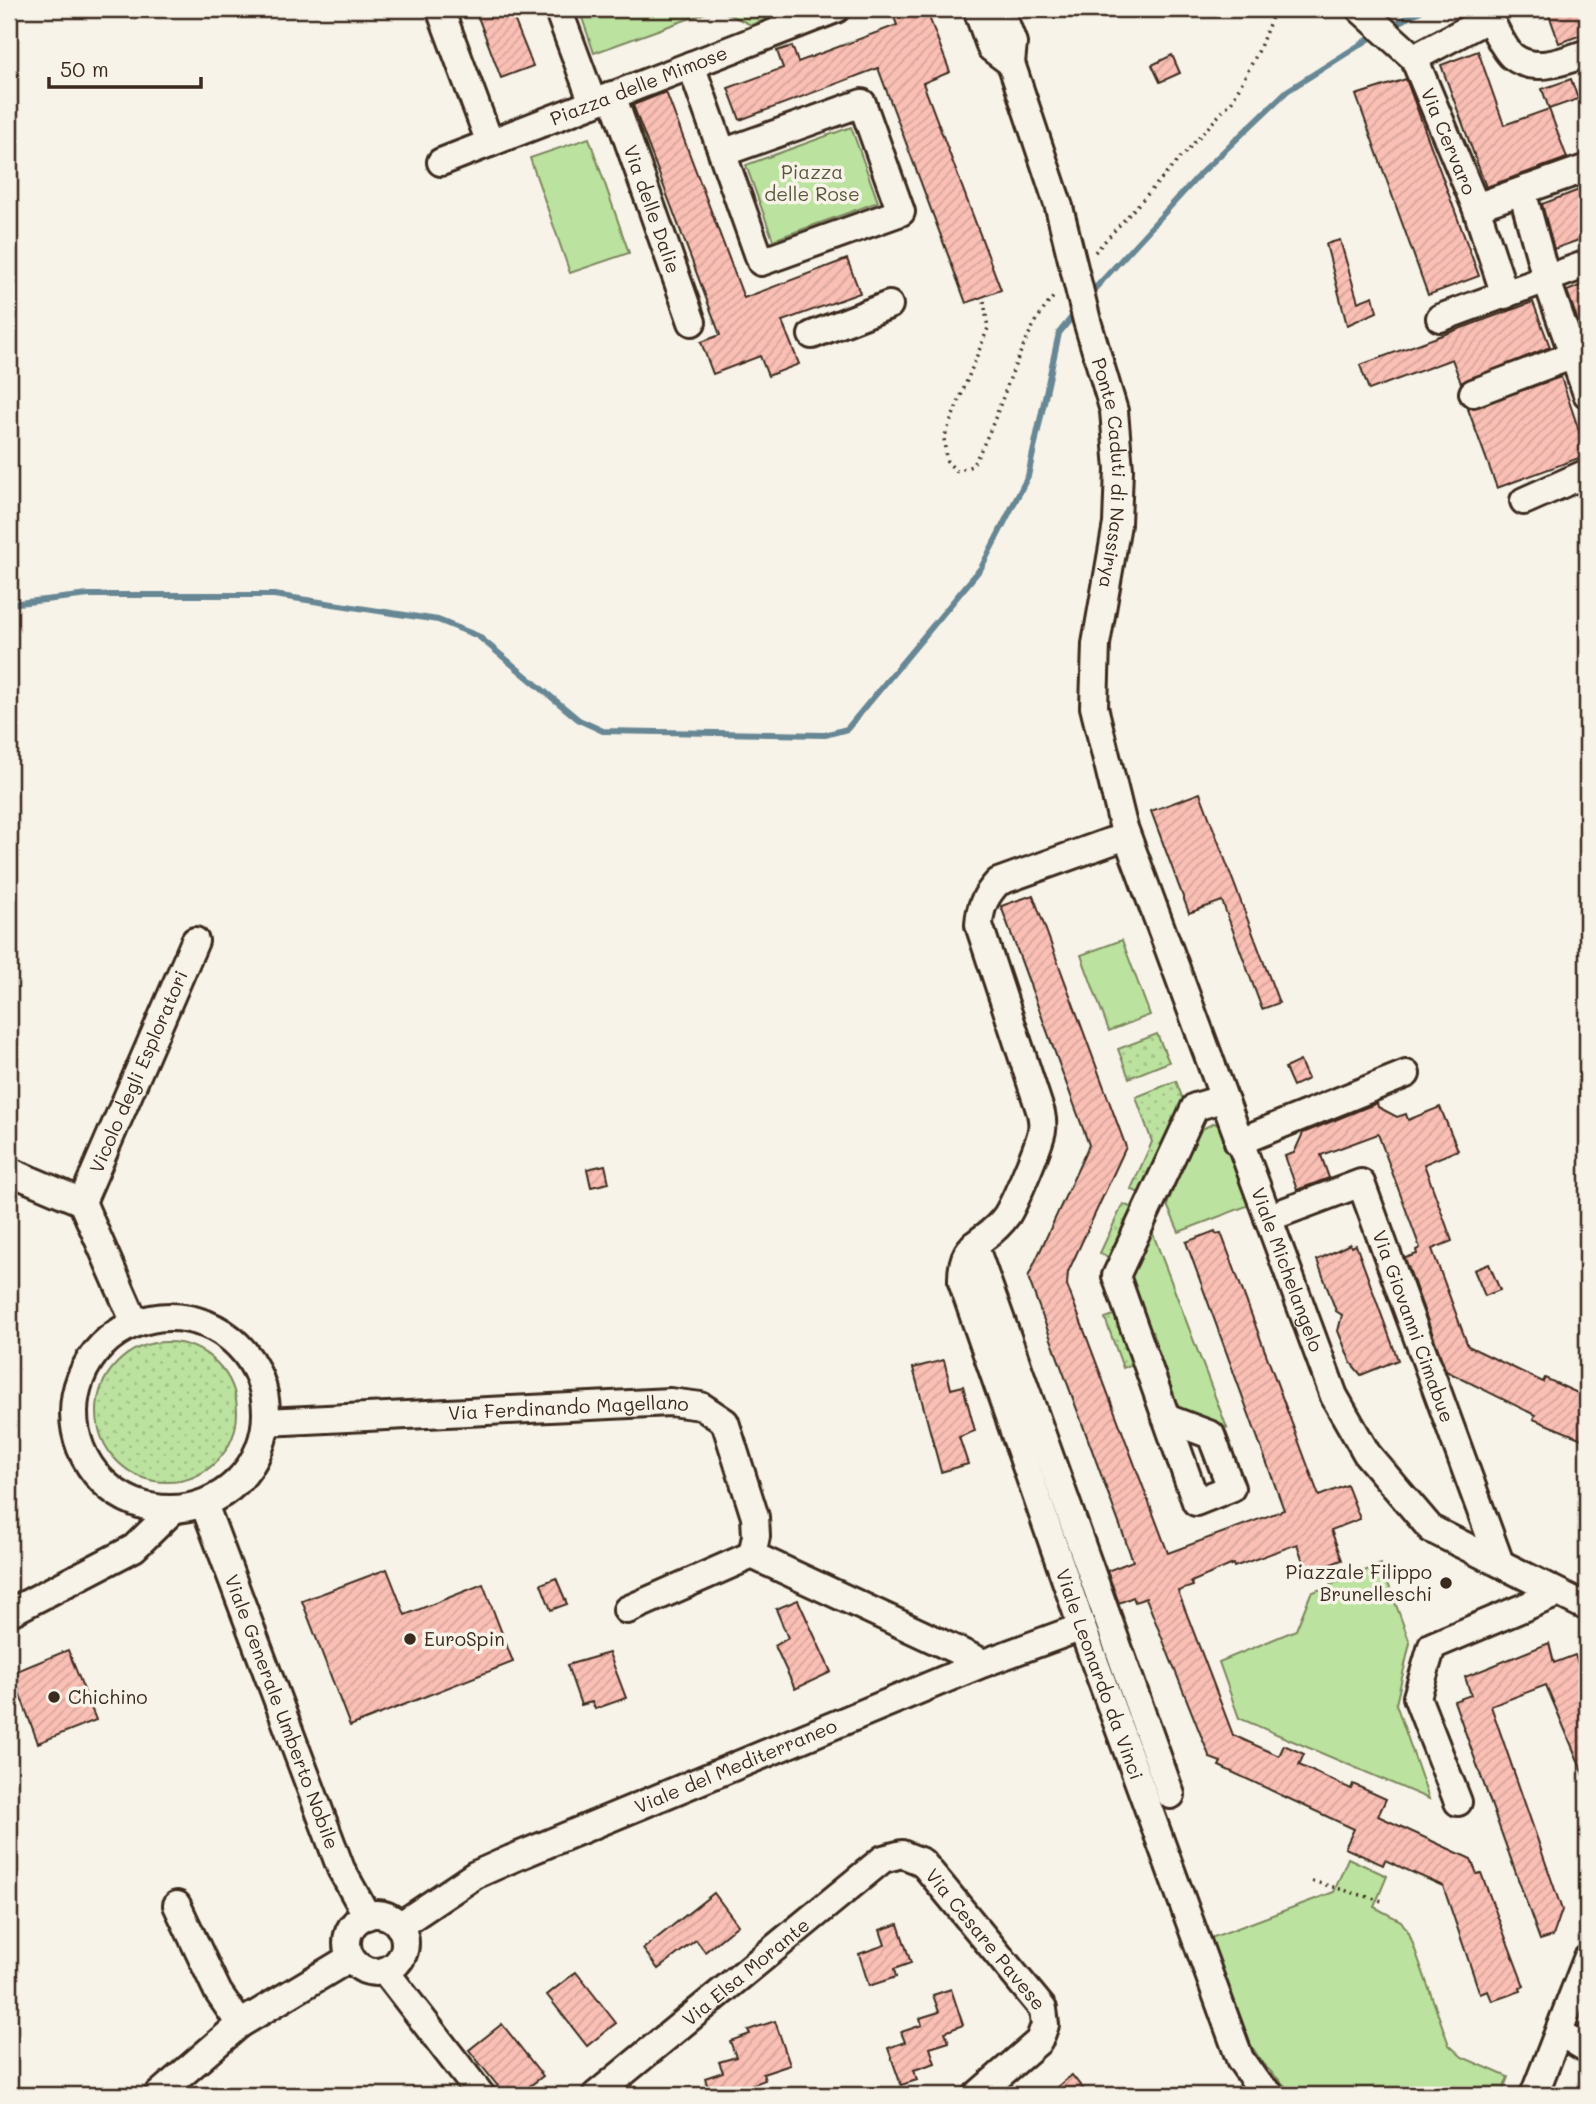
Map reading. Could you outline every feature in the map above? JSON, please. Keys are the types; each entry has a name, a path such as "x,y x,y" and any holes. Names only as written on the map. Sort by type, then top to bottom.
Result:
{"street":[{"path":"439,9 490,143"},
{"name":"Via delle Dalie","path":"558,9 603,99 692,322"},
{"name":"Piazza delle Mimose","path":"441,162 836,9"},
{"path":"977,9 991,48 1012,63"},
{"name":"Ponte Caduti di Nassirya","path":"1000,9 1013,43 1012,63 1059,207 1087,321 1114,411 1119,469 1117,524 1096,644 1094,707 1124,830"},
{"name":"Via Cervaro","path":"1360,9 1414,58 1476,207 1505,295"},
{"path":"1414,58 1496,13 1511,55 1530,64 1554,65 1587,53"},
{"path":"691,65 722,153 761,262 901,212 863,103 722,153"},
{"path":"1476,207 1587,168"},
{"path":"1522,191 1546,278 1580,353 1587,394"},
{"path":"1440,318 1587,264"},
{"path":"812,335 889,305"},
{"path":"1473,393 1580,353"},
{"path":"1524,501 1587,473"},
{"name":"Viale Michelangelo","path":"1124,830 1334,1396 1367,1454 1431,1529 1587,1607"},
{"name":"Viale Leonardo da Vinci","path":"1124,830 998,881 986,895 980,911 979,925 1041,1113 1042,1129 1008,1213 991,1234 967,1250 961,1263 962,1282 1082,1627 1240,2059 1256,2082 1271,2095"},
{"name":"Vicolo degli Esploratori","path":"82,1202 195,942"},
{"path":"1238,1142 1406,1074"},
{"path":"1166,1418 1116,1276 1195,1107 1222,1099"},
{"path":"9,1171 82,1202 135,1323"},
{"name":"Via Giovanni Cimabue","path":"1268,1218 1361,1183 1500,1563"},
{"name":"Viale Leonardo da Vinci","path":"974,1245 1171,1795"},
{"path":"162,1317 190,1318 216,1328 239,1345 255,1367 265,1394 266,1422 260,1448 247,1471 228,1490 204,1504 173,1510 143,1506 116,1494 101,1480 79,1447 73,1418 76,1388 89,1360 109,1338 135,1323 162,1317"},
{"name":"Via Ferdinando Magellano","path":"266,1422 670,1402 701,1406 725,1422 755,1517 756,1536 752,1555"},
{"name":"Viale Generale Umberto Nobile","path":"204,1504 341,1869 366,1916"},
{"path":"9,1613 134,1548 173,1510"},
{"path":"627,1610 752,1555 984,1663"},
{"path":"1458,1802 1417,1697 1432,1646 1558,1593"},
{"name":"Viale del Mediterraneo","path":"399,1926 475,1875 601,1820 984,1663 1082,1627"},
{"name":"Via Elsa Morante","path":"596,2095 883,1859 902,1854"},
{"name":"Via Cesare Pavese","path":"902,1854 922,1862 1042,2009 1045,2025 1040,2041 977,2095"},
{"path":"177,1905 218,1992 240,2024"},
{"path":"366,1916 385,1916 399,1926 405,1943 404,1952 400,1961 385,1971 365,1971 351,1958 347,1938 358,1921 366,1916"},
{"path":"158,2095 240,2024 351,1958"},
{"path":"1534,2095 1587,1967"},
{"path":"385,1971 481,2095"},
{"path":"1559,2032 1587,2049"}],"path":[{"path":"1312,1881 1382,1901"}],"green space":[{"path":"579,9 716,9 594,53"},
{"path":"718,9 793,9 751,25"},
{"name":"Piazza delle Rose","path":"851,127 878,202 773,240 746,165"},
{"path":"589,138 629,253 570,273 530,158"},
{"path":"1122,940 1150,1015 1109,1031 1081,955"},
{"path":"1157,1034 1169,1062 1129,1078 1118,1049"},
{"path":"1176,1081 1185,1105 1143,1195 1131,1189 1152,1142 1136,1097"},
{"path":"1214,1123 1225,1128 1252,1204 1179,1232 1167,1205 1196,1132"},
{"path":"1123,1204 1137,1210 1114,1260 1100,1253"},
{"path":"1150,1226 1227,1428 1176,1408 1127,1276"},
{"path":"1119,1313 1137,1363 1123,1368 1105,1318"},
{"path":"167,1342 194,1347 217,1362 232,1385 237,1412 232,1439 217,1462 194,1477 167,1482 140,1477 117,1462 102,1439 97,1412 102,1385 117,1362 140,1347"},
{"path":"1381,1564 1410,1643 1396,1704 1429,1799 1239,1718 1219,1662 1296,1630 1311,1593"},
{"path":"1348,1858 1387,1876 1374,1907 1401,1921 1409,1933 1449,2045 1462,2057 1508,2077 1501,2095 1294,2095 1263,2064 1245,2036 1208,1939 1334,1892"}],"building":[{"path":"475,9 510,9 533,66 501,78"},
{"path":"891,9 926,9 950,72 923,83 1001,290 966,303 878,68 740,120 728,88 783,68 777,51 792,46 798,62 897,25"},
{"path":"1547,9 1587,9 1587,33 1559,43"},
{"path":"1478,51 1504,125 1549,109 1567,158 1486,187 1441,65"},
{"path":"1172,55 1180,73 1160,82 1152,65"},
{"path":"1406,79 1479,276 1428,295 1356,95"},
{"path":"1571,79 1578,99 1549,109 1542,89"},
{"path":"666,92 744,298 847,259 860,293 782,321 799,364 768,376 760,356 713,374 701,342 720,335 633,105"},
{"path":"1587,187 1587,237 1554,249 1542,204"},
{"path":"1340,240 1358,302 1373,296 1377,312 1347,325 1326,244"},
{"path":"1587,283 1587,335 1583,335 1567,291"},
{"path":"1533,302 1550,347 1461,383 1452,359 1369,390 1360,365"},
{"path":"1561,377 1587,455 1497,488 1468,409"},
{"path":"1200,793 1279,1003 1262,1009 1222,901 1189,913 1151,811"},
{"path":"1033,895 1126,1147 1068,1272 1067,1285 1168,1553 1284,1510 1186,1242 1215,1231 1216,1234 1221,1233 1319,1496 1347,1485 1360,1519 1331,1530 1342,1560 1307,1573 1297,1544 1234,1567 1233,1564 1191,1582 1193,1586 1178,1591 1233,1735 1279,1756 1284,1745 1304,1754 1299,1765 1351,1789 1353,1784 1386,1799 1378,1816 1471,1859 1477,1874 1481,1873 1524,1986 1520,1988 1521,1991 1492,2001 1488,1991 1480,1994 1443,1886 1385,1860 1383,1865 1345,1848 1354,1829 1219,1766 1221,1762 1210,1758 1146,1598 1135,1602 1133,1597 1119,1603 1107,1571 1133,1561 1028,1277 1089,1145 1001,906"},
{"path":"1300,1061 1308,1079 1293,1086 1285,1068"},
{"path":"1377,1103 1378,1107 1397,1117 1406,1114 1408,1120 1440,1107 1458,1150 1424,1164 1452,1241 1432,1249 1468,1346 1543,1382 1545,1378 1582,1395 1580,1399 1587,1402 1587,1441 1533,1419 1535,1415 1446,1371 1405,1258 1417,1254 1416,1250 1420,1248 1378,1134 1321,1155 1329,1178 1297,1190 1285,1156 1294,1153 1303,1133"},
{"path":"605,1165 609,1183 591,1187 587,1169"},
{"path":"1350,1244 1351,1247 1356,1245 1398,1360 1361,1375 1351,1363 1338,1331 1342,1315 1336,1311 1317,1260"},
{"path":"1489,1264 1500,1290 1485,1296 1474,1270"},
{"path":"944,1360 951,1389 963,1386 975,1431 959,1437 968,1464 941,1472 913,1368"},
{"name":"EuroSpin","path":"387,1569 405,1615 483,1584 513,1662 350,1726 302,1601"},
{"path":"556,1578 567,1604 551,1610 541,1584"},
{"path":"798,1600 831,1672 795,1689 775,1646 788,1638 776,1609"},
{"path":"1549,1643 1554,1663 1575,1655 1587,1690 1587,1782 1546,1685 1491,1706 1562,1910 1553,1936 1540,1940 1454,1701 1471,1695 1465,1677"},
{"name":"Chichino","path":"68,1650 96,1720 38,1743 12,1673"},
{"path":"609,1653 626,1698 595,1709 592,1702 581,1705 567,1665"},
{"path":"714,1893 738,1925 705,1952 696,1940 658,1969 643,1949"},
{"path":"898,1924 911,1963 894,1969 896,1977 869,1986 859,1954 885,1945 880,1930"},
{"path":"576,1972 616,2023 587,2046 547,1995"},
{"path":"951,1989 963,2025 945,2032 949,2042 930,2048 935,2063 914,2070 917,2080 901,2085 888,2048 905,2042 901,2032 922,2025 920,2018 939,2012 933,1995"},
{"path":"775,2021 790,2065 763,2074 765,2080 746,2087 749,2095 710,2095 705,2078 723,2072 719,2062 736,2057 730,2041 750,2034 748,2030"},
{"path":"502,2024 543,2076 518,2095 505,2095 469,2050"},
{"path":"1072,2075 1088,2095 1047,2095"}],"waterway":[{"path":"1390,27 1424,9"},
{"path":"1089,295 1201,173 1287,91 1377,34"},
{"path":"9,604 89,595 274,595 438,620 478,636 579,720 603,731 825,735 847,729 981,568 1028,476 1059,333 1076,312"}],"place":[{"name":"Piazzale Filippo Brunelleschi","path":"1446,1583"},
{"name":"EuroSpin","path":"410,1639"},
{"name":"Chichino","path":"54,1697"}]}
